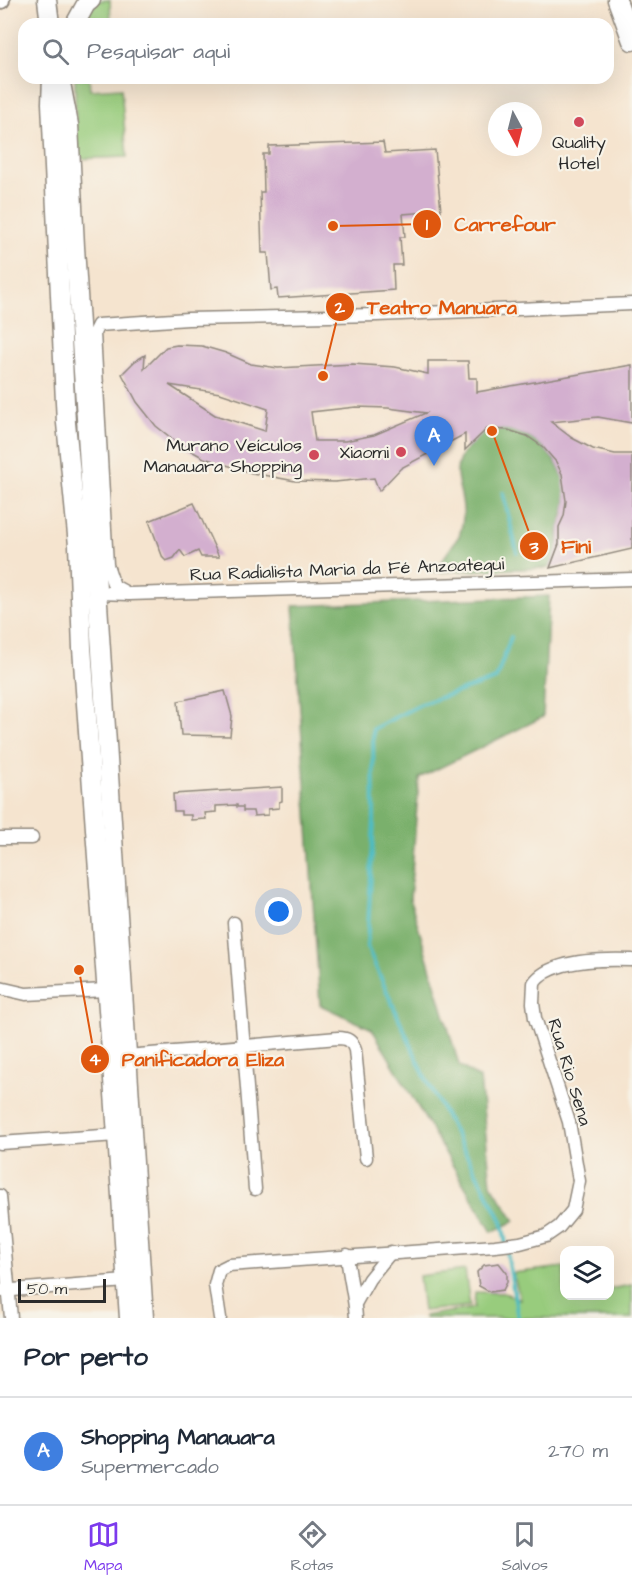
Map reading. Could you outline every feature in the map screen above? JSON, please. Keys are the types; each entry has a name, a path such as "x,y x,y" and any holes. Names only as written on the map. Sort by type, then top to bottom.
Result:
{"main road":[{"path":"47,0 49,18"},
{"path":"78,18 91,0"},
{"path":"617,0 632,41"},
{"path":"52,84 66,423 78,545 82,648 129,1318"},
{"path":"61,84 69,125"},
{"path":"71,84 69,125 75,247 144,1318"},
{"path":"90,478 102,459"},
{"path":"93,520 106,535"}],"street":[{"path":"129,594 114,586 107,565 94,331 98,325 119,322 377,315 632,304"},
{"name":"Rua Radialista Maria da Fé Anzoategui","path":"98,593 129,594 632,579"},
{"path":"0,838 32,838"},
{"path":"234,923 255,1189"},
{"name":"Rua Rio Sena","path":"220,1318 216,1285 219,1270 224,1267 240,1263 495,1246 520,1243 546,1236 559,1227 573,1210 579,1181 568,1122 535,1018 534,983 546,970 569,963 632,960"},
{"path":"0,988 26,994 106,990"},
{"path":"127,1056 338,1038 351,1041 355,1050 366,1158"},
{"path":"0,1143 117,1136"},
{"path":"0,1196 4,1291 10,1318"},
{"path":"356,1302 369,1279 391,1252"},
{"path":"347,1255 356,1302 356,1318"},
{"path":"4,1291 126,1281"}],"green space":[{"path":"110,0 111,18 81,18 91,1"},
{"path":"75,84 90,84 90,90 121,88 127,157 76,159"},
{"path":"487,429 510,430 533,440 551,456 563,477 566,505 558,530 558,546 550,568 434,572 459,536 462,526 463,508 457,474 459,461 468,446"},
{"path":"549,596 543,717 419,778 410,899 459,1065 480,1079 491,1184 515,1221 492,1232 372,1029 320,1005 293,606"},
{"path":"560,1267 560,1300 614,1300 614,1288 632,1285 632,1318 424,1318 424,1316 474,1308 475,1292 504,1293 520,1299 513,1273"},
{"path":"465,1270 470,1306 423,1311 419,1276"}],"building":[{"path":"383,142 385,153 435,150 441,211 403,214 405,237 400,237 402,265 393,265 394,290 278,298 277,289 271,290 268,253 262,253 260,192 264,192 263,154 269,154 269,146"},
{"name":"Murano Veículos Manauara Shopping","path":"202,346 251,364 278,368 353,364 395,367 428,374 428,361 468,361 469,378 477,378 477,392 632,365 632,423 598,417 551,422 572,438 593,449 615,454 632,454 632,549 550,568 559,544 559,527 564,516 566,501 562,474 556,462 543,447 527,436 508,430 487,429 465,450 465,434 401,468 379,491 374,478 335,482 295,481 252,473 204,458 179,444 156,426 137,402 122,374 145,355 144,369 166,347","holes":["169,385 220,393 268,409 265,431 215,415","356,407 388,408 426,413 374,435 345,441 315,441 311,412"]},
{"path":"194,503 219,557 201,557 198,551 185,557 180,550 174,558 166,561 149,521"},
{"path":"225,691 232,716 230,736 181,735 178,701"},
{"path":"282,787 282,801 279,802 279,808 268,809 268,815 254,816 253,811 243,811 243,807 237,807 237,805 216,806 216,812 205,813 206,819 191,820 191,815 181,815 181,811 174,811 173,794"},
{"path":"499,1263 507,1273 507,1282 503,1290 490,1292 479,1286 477,1272 484,1265"}],"waterway":[{"path":"503,493 517,552"},
{"path":"511,637 496,679 421,704 373,729 374,820 367,947 426,1079 502,1221 518,1318"}],"place":[{"name":"Quality Hotel","path":"579,122"},
{"name":"Carrefour","path":"333,226"},
{"name":"Teatro Manuara","path":"323,376"},
{"name":"Fini","path":"492,431"},
{"name":"Xiaomi","path":"401,452"},
{"name":"Murano Veículos Manauara Shopping","path":"314,455"},
{"name":"Shopping Manauara","path":"434,466"},
{"name":"Panificadora Eliza","path":"79,970"}]}
